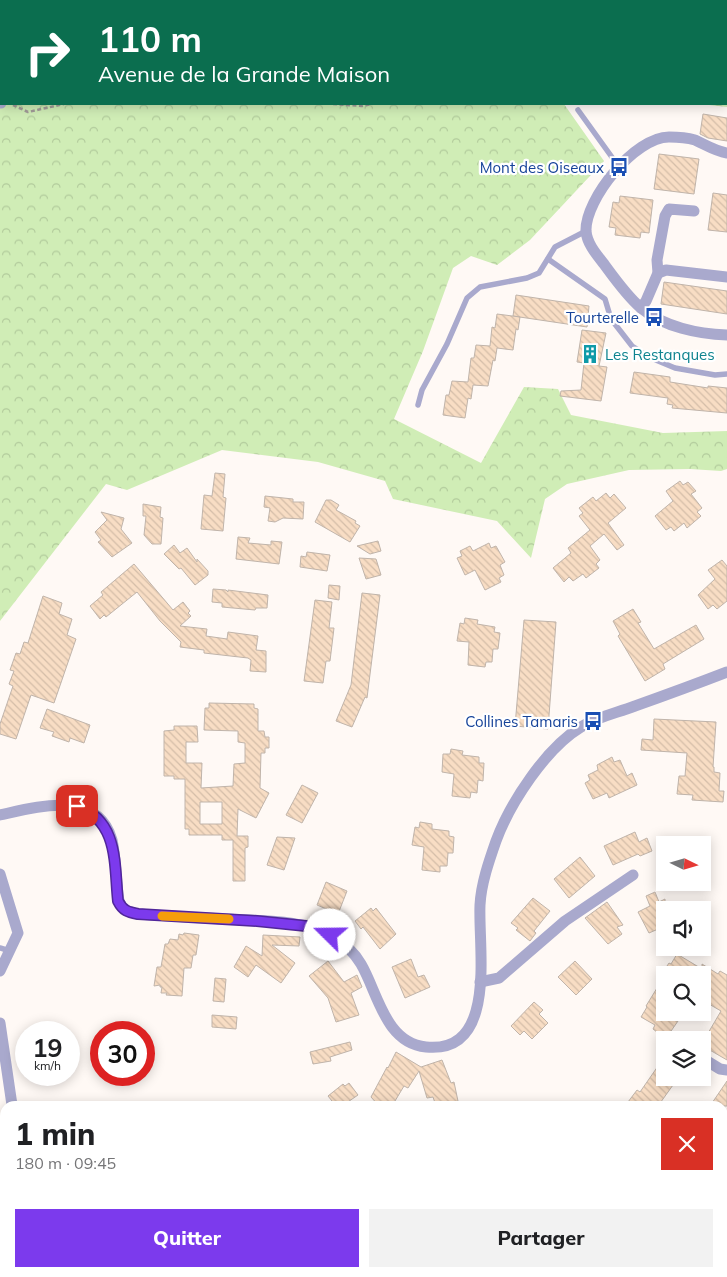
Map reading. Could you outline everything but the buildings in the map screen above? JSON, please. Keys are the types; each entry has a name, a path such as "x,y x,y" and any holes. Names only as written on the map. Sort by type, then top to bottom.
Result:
{"street":[{"path":"727,153 711,149 694,140 668,137 655,139 634,153 619,167 594,201 586,230 591,247 617,282 641,308 654,317 682,329 727,335"},
{"path":"641,308 658,273 657,260 665,216 669,209 694,212"},
{"path":"658,273 666,270 727,278"},
{"path":"0,814 48,805 77,806 89,810 99,818 112,839 118,901 121,908 127,912 306,926 330,935 349,948 361,962 391,1027 404,1040 424,1047 441,1047 456,1041 471,1027 478,1010 480,903 486,871 497,838 521,791 566,738 593,721 727,672"},
{"path":"0,874 18,933 5,950 0,971"},
{"path":"480,982 499,978 565,921 633,876"},
{"path":"0,1023 11,1101"},
{"path":"711,1064 720,1069 727,1070"}],"lane":[{"path":"578,110 619,167"},
{"path":"418,405 422,390 447,344 467,298 480,287 527,278 539,273 555,247 586,230"},
{"path":"548,259 605,299 611,319 632,346 651,358 675,368 715,375 727,374"}],"path":[{"path":"12,105 28,112 60,105"},
{"path":"348,105 367,105"}],"green space":[{"path":"0,105 565,105 604,161 530,240 497,265 471,256 453,268 423,351 394,419 481,463 524,387 558,389 571,415 663,433 727,431 727,469 721,471 690,469 629,470 567,484 545,499 531,558 497,521 393,499 385,481 318,462 222,450 127,490 106,484 0,621"},
{"path":"709,105 727,105 727,107"}],"slow traffic":[{"path":"162,916 229,919"}],"place":[{"name":"Mont des Oiseaux","path":"619,167"},
{"name":"Tourterelle","path":"654,317"},
{"name":"Les Restanques","path":"590,354"},
{"name":"Collines Tamaris","path":"593,721"}],"route":[{"path":"77,806 89,810 99,818 112,839 118,901 121,908 127,912 306,926 330,935"}]}
